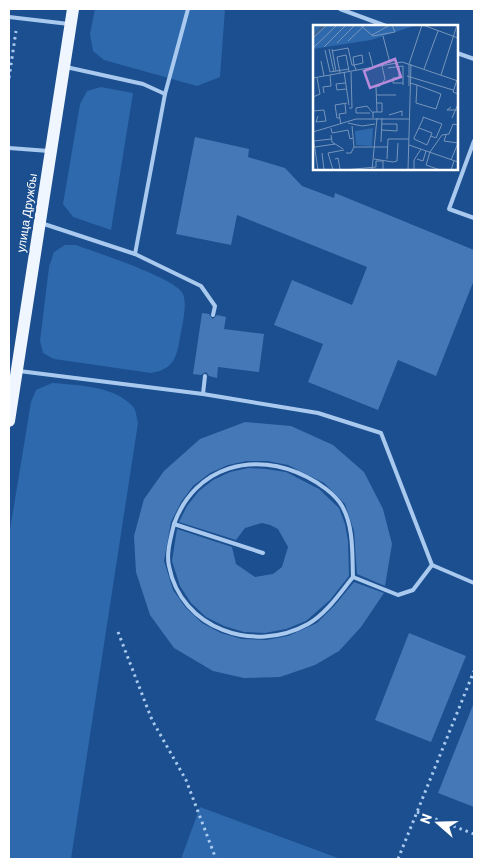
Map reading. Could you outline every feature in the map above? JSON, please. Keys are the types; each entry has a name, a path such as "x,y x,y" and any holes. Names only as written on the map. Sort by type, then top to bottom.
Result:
{"main road":[{"name":"улица Дружбы","path":"9,421 13,377 40,222 73,9"}],"lane":[{"path":"136,254 165,94 188,9"},
{"path":"340,9 383,25"},
{"path":"9,17 71,24"},
{"path":"458,53 474,59"},
{"path":"64,66 143,84 165,94"},
{"path":"474,142 449,209 474,218"},
{"path":"9,148 51,152"},
{"path":"40,222 136,254 201,286 215,306 213,315"},
{"path":"203,394 206,376"},
{"path":"13,377 203,394 318,412 381,433 432,566 474,583"},
{"path":"258,462 289,468 320,484 342,506 352,537 353,577 328,607 309,624 280,636 257,638 232,634 206,623 189,607 176,588 168,565 169,546 174,524 181,505 186,499 203,482 229,467 258,462"},
{"path":"174,524 263,553"},
{"path":"353,577 398,595 412,590 432,566"}],"path":[{"path":"9,78 18,18"},
{"path":"118,632 152,720 186,780 216,859"},
{"path":"398,859 474,671"},
{"path":"417,812 474,834"}],"shaded area":[{"path":"95,9 225,9 220,77 197,86 104,60 93,51 90,34"},
{"path":"101,87 133,93 111,230 73,217 63,204 80,104 87,91"},
{"path":"65,245 76,245 151,273 177,288 183,294 184,311 178,349 171,364 163,370 151,373 54,359 43,353 40,341 49,267 54,252"},
{"path":"52,383 96,388 118,395 134,408 138,423 71,859 9,859 9,536 31,402 36,390"},
{"path":"200,807 338,858 338,859 181,859"}],"building":[{"path":"195,137 249,149 248,157 285,168 302,186 334,198 335,193 474,250 474,280 436,376 398,360 378,410 308,382 323,344 274,325 292,280 352,305 367,267 237,215 231,245 176,234"},
{"path":"202,313 209,314 213,319 217,315 226,317 224,329 264,334 259,372 218,367 217,378 209,376 206,372 201,375 193,374"},
{"path":"245,422 291,426 333,445 364,472 383,509 392,544 385,586 357,574 354,531 345,504 324,483 288,465 267,461 247,461 228,465 210,473 193,486 181,502 171,522 164,561 173,590 186,608 202,623 221,633 242,639 266,640 288,636 317,623 354,582 384,593 361,627 339,651 315,665 280,677 244,678 213,671 174,648 150,615 136,572 134,536 144,499 164,471 200,439"},
{"path":"248,468 286,472 319,489 339,508 345,524 348,541 349,576 330,600 306,621 286,629 265,633 244,632 224,626 206,617 191,603 180,586 172,561 177,529 232,547 236,564 255,577 273,574 282,567 288,547 278,529 270,525 262,523 245,528 236,540 179,522 187,506 199,491 213,480 230,472"},
{"path":"409,633 466,656 431,742 375,720"},
{"path":"474,705 474,807 438,793"}]}
